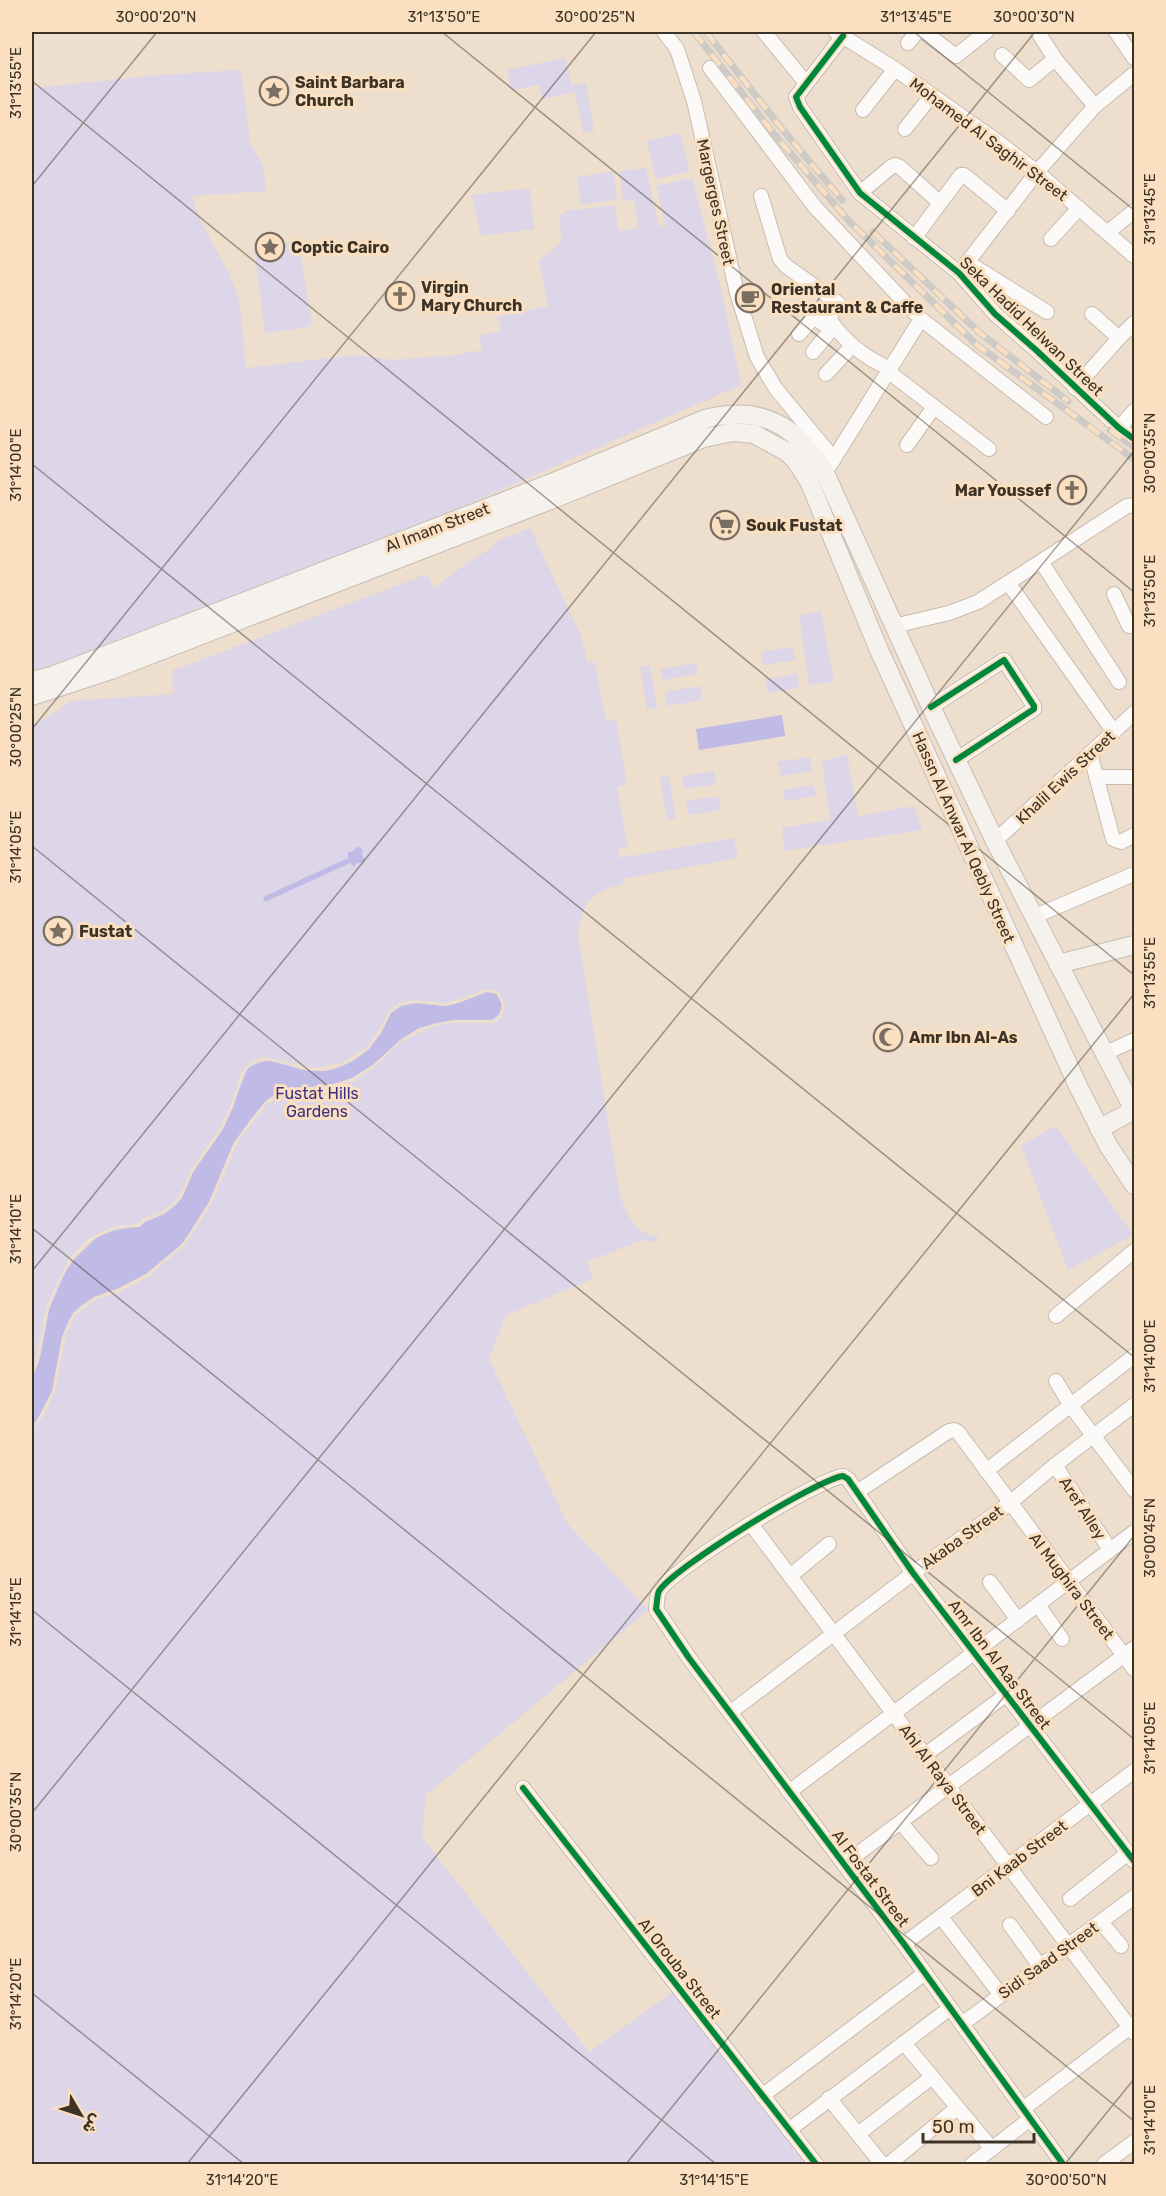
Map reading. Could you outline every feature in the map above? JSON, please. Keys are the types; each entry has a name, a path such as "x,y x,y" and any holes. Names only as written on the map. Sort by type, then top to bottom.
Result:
{"main road":[{"name":"Al Imam Street","path":"32,681 51,676 549,484 712,417 743,414 777,423 805,444 823,471"},
{"name":"Al Imam Street","path":"32,696 111,670 554,500 704,438 733,432 754,434 787,452 796,461 823,471"},
{"name":"Hassn Al Anwar Al Qebly Street","path":"823,471 972,795 1134,1110"},
{"name":"Hassn Al Anwar Al Qebly Street","path":"823,471 879,650 1078,1086 1099,1129 1134,1185"},
{"path":"950,805 972,795"},
{"path":"1058,964 1134,945"},
{"path":"1099,1129 1134,1110"}],"street":[{"path":"664,32 677,49 694,101 737,293 757,357 823,471 890,371 921,319"},
{"path":"764,32 806,83 840,34"},
{"path":"908,43 917,32"},
{"path":"924,32 956,56 986,32"},
{"path":"1038,32 1055,59 1095,106"},
{"path":"1116,32 1134,58"},
{"name":"Mohamed Al Saghir Street","path":"840,34 895,69 1037,172 1134,256"},
{"path":"1002,55 1029,80 1055,59"},
{"path":"710,68 815,207 921,319 1046,417"},
{"path":"863,110 895,69"},
{"path":"1047,312 963,268 1037,172 1095,106 1134,74"},
{"name":"Seka Hadid Helwan Street","path":"806,83 796,97 800,107 860,193 914,238 963,268 995,314 1134,440"},
{"path":"905,129 932,95"},
{"path":"860,193 895,165 939,202"},
{"path":"914,238 958,177 964,175 1008,210"},
{"path":"761,196 780,259 786,266 838,303 830,317 832,323 852,346 890,371 989,449"},
{"path":"1051,238 1079,208"},
{"path":"1108,232 1134,211"},
{"path":"1092,314 1119,338"},
{"path":"798,334 814,316 825,325 832,323"},
{"path":"813,352 832,323"},
{"path":"1075,388 1134,323"},
{"path":"826,374 852,346"},
{"path":"907,445 934,407"},
{"path":"1119,428 1134,411"},
{"path":"894,626 949,614 978,602 1127,506 1134,506"},
{"path":"1042,562 1119,682"},
{"path":"1009,584 1114,732"},
{"path":"1114,594 1129,626 1132,627 1134,624"},
{"path":"931,707 1002,661 1006,661 1034,706 1034,709 956,759"},
{"name":"Khalil Ewis Street","path":"995,841 1134,713"},
{"path":"1090,753 1113,839 1121,842 1134,835"},
{"path":"1096,777 1134,778"},
{"path":"1033,917 1134,874"},
{"path":"1106,1053 1134,1040"},
{"path":"1056,1316 1134,1251"},
{"path":"986,1471 1134,1356"},
{"path":"1056,1381 1071,1406 1134,1490"},
{"name":"Akaba Street","path":"731,1712 913,1573 1010,1503 1134,1405"},
{"name":"Al Mughira Street","path":"857,1492 949,1431 958,1432 1068,1582 1130,1652 1134,1669"},
{"name":"Aref Alley","path":"1055,1466 1110,1550"},
{"name":"Amr Ibn Al Aas Street","path":"752,1524 788,1501 838,1477 843,1476 849,1479 913,1573 1131,1857"},
{"name":"Ahl Al Raya Street","path":"752,1524 1008,1866 1133,2028"},
{"name":"Al Fostat Street","path":"752,1524 679,1573 659,1591 656,1609 689,1658 904,1944 1063,2164"},
{"path":"789,1792 1134,1532"},
{"path":"790,1576 829,1544"},
{"path":"990,1582 1018,1620"},
{"path":"1038,1605 1062,1639"},
{"path":"844,1864 1130,1652"},
{"path":"925,1755 1007,1694"},
{"name":"Bni Kaab Street","path":"904,1944 1134,1771"},
{"name":"Al Orouba Street","path":"523,1788 816,2164"},
{"path":"901,1822 931,1858"},
{"path":"1070,1899 1131,1857"},
{"name":"Sidi Saad Street","path":"962,2024 1133,1901"},
{"path":"941,1917 1001,1995"},
{"path":"1101,1922 1121,1946"},
{"path":"1010,1925 1040,1966"},
{"path":"762,2096 925,1973"},
{"path":"789,2130 950,2008"},
{"path":"972,2164 992,2149 1026,2114 1133,2028"},
{"path":"903,2043 992,2149"},
{"path":"858,2134 932,2077"},
{"path":"829,2098 882,2164"},
{"path":"889,2164 957,2108"},
{"path":"1104,2164 1134,2142"}],"green space":[{"path":"566,58 571,85 586,83 594,131 583,133 575,92 542,99 539,85 511,90 507,70"},
{"path":"241,70 250,143 263,166 266,191 192,196 201,221 227,269 237,294 241,310 246,368 357,355 394,360 444,357 482,350 479,336 501,331 498,317 548,306 539,260 562,242 559,215 565,214 565,211 615,205 618,231 638,228 634,200 623,201 620,171 646,168 659,226 666,226 656,186 692,178 723,298 741,385 384,541 34,672 32,671 32,88 159,75"},
{"path":"680,133 690,171 656,179 647,141"},
{"path":"613,171 617,200 581,205 577,177"},
{"path":"530,188 534,229 481,236 472,195"},
{"path":"298,241 312,324 308,327 265,333 254,248"},
{"name":"Fustat Hills Gardens","path":"530,528 581,636 588,663 595,662 606,721 616,720 627,785 617,787 628,847 618,849 619,858 734,838 738,858 622,879 623,884 604,890 590,900 585,907 578,935 620,1195 633,1222 643,1232 658,1237 657,1242 642,1240 587,1262 593,1279 506,1315 489,1359 567,1523 648,1610 426,1795 422,1837 589,2052 673,1992 805,2164 32,2164 32,726 72,701 173,694 172,671 427,574 434,588 494,546 493,543"},
{"path":"821,611 834,682 809,685 799,616"},
{"path":"793,647 795,660 763,665 761,652"},
{"path":"696,663 698,674 663,680 661,669"},
{"path":"650,665 657,708 647,710 640,667"},
{"path":"797,674 799,688 768,693 765,679"},
{"path":"700,686 702,700 667,706 665,692"},
{"path":"847,755 858,816 914,806 922,830 784,851 782,828 830,820 822,761"},
{"path":"810,757 812,771 781,776 778,762"},
{"path":"714,771 716,784 684,789 682,776"},
{"path":"669,776 676,818 667,819 660,778"},
{"path":"814,785 816,796 785,801 783,790"},
{"path":"718,796 721,810 688,815 686,801"},
{"path":"1056,1126 1133,1235 1068,1270 1021,1145"}],"shaded area":[{"path":"782,715 785,736 699,750 696,729"},
{"path":"358,847 363,852 361,853 365,859 364,862 357,863 354,867 350,863 265,902 263,897 348,858 348,852 355,851 354,849"},
{"path":"487,992 497,994 502,1005 500,1013 494,1018 477,1022 448,1021 425,1026 403,1039 365,1071 353,1078 333,1084 283,1091 266,1101 240,1134 204,1212 180,1246 147,1274 93,1298 73,1314 65,1329 54,1386 32,1427 32,1379 40,1357 49,1309 66,1271 79,1252 96,1238 105,1233 142,1224 171,1209 182,1198 193,1172 223,1129 248,1068 264,1060 313,1071 343,1066 369,1049 381,1033 391,1013 401,1006 415,1003 445,1006"}],"pier":[{"path":"487,989 499,992 505,1004 502,1017 495,1023 452,1023 431,1027 401,1042 376,1066 354,1081 329,1089 283,1094 267,1104 237,1143 212,1203 185,1245 148,1277 119,1292 95,1300 76,1315 66,1334 55,1392 42,1418 32,1430 52,1391 62,1337 73,1313 94,1297 117,1289 146,1274 183,1243 209,1202 234,1142 265,1102 282,1091 328,1086 352,1078 374,1064 400,1040 419,1028 452,1020 494,1020 499,1015 502,1005 497,994 487,992 445,1006 415,1003 401,1006 391,1013 381,1033 369,1049 353,1061 334,1069 303,1070 270,1060 252,1064 244,1073 234,1105 223,1129 193,1172 177,1204 164,1214 145,1221 140,1227 116,1229 96,1238 72,1261 60,1281 49,1309 40,1357 32,1379 46,1308 69,1259 95,1235 115,1226 138,1224 144,1218 163,1211 174,1202 183,1189 190,1171 220,1128 231,1104 241,1072 246,1066 264,1057 314,1068 342,1063 367,1047 389,1011 400,1003 415,1000 445,1003"}],"railway":[{"path":"694,32 774,134 848,220 977,345 1134,459"},
{"path":"706,32 782,129 842,200"},
{"path":"873,232 980,333 1068,401"},
{"path":"1110,430 1134,447"}],"cycle path":[{"path":"843,36 796,97 800,107 860,193 959,273 995,314 1119,428 1134,439"},
{"path":"931,707 1004,660 1034,706 1034,709 956,760"},
{"path":"1063,2164 904,1944 689,1658 656,1609 659,1591 690,1564 746,1526 805,1492 843,1476 848,1479 913,1573 1134,1861"},
{"path":"523,1788 816,2164"}],"place":[{"name":"Saint Barbara Church","path":"274,91"},
{"name":"Coptic Cairo","path":"270,247"},
{"name":"Virgin Mary Church","path":"400,296"},
{"name":"Oriental Restaurant & Caffe","path":"750,298"},
{"name":"Mar Youssef","path":"1072,490"},
{"name":"Souk Fustat","path":"725,525"},
{"name":"Fustat","path":"58,931"},
{"name":"Amr Ibn Al-As","path":"888,1037"}]}
